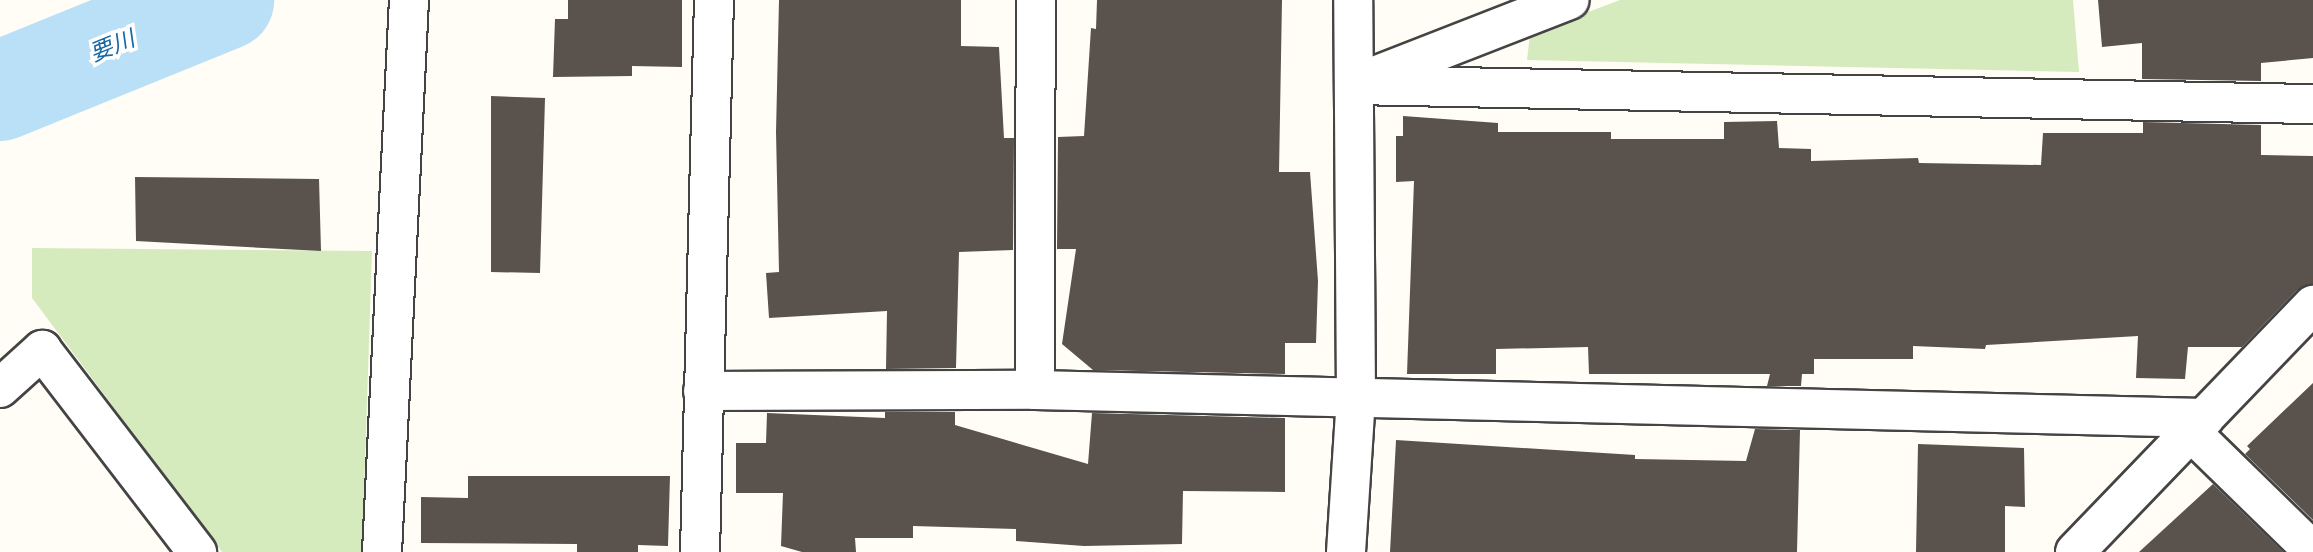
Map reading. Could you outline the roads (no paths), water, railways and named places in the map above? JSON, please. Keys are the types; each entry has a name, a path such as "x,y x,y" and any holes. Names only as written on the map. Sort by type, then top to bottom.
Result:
{"street":[{"path":"382,552 409,0"},
{"path":"700,552 714,0"},
{"path":"1035,390 1036,0"},
{"path":"1346,552 1356,397 1353,0"},
{"path":"1354,85 1569,0"},
{"path":"1354,85 2313,104"},
{"path":"2075,552 2313,305"},
{"path":"0,388 42,350 197,552"},
{"path":"702,391 1035,390 1356,397 2198,425 2313,551"}],"waterway":[{"name":"要川","path":"0,91 224,0"}]}
